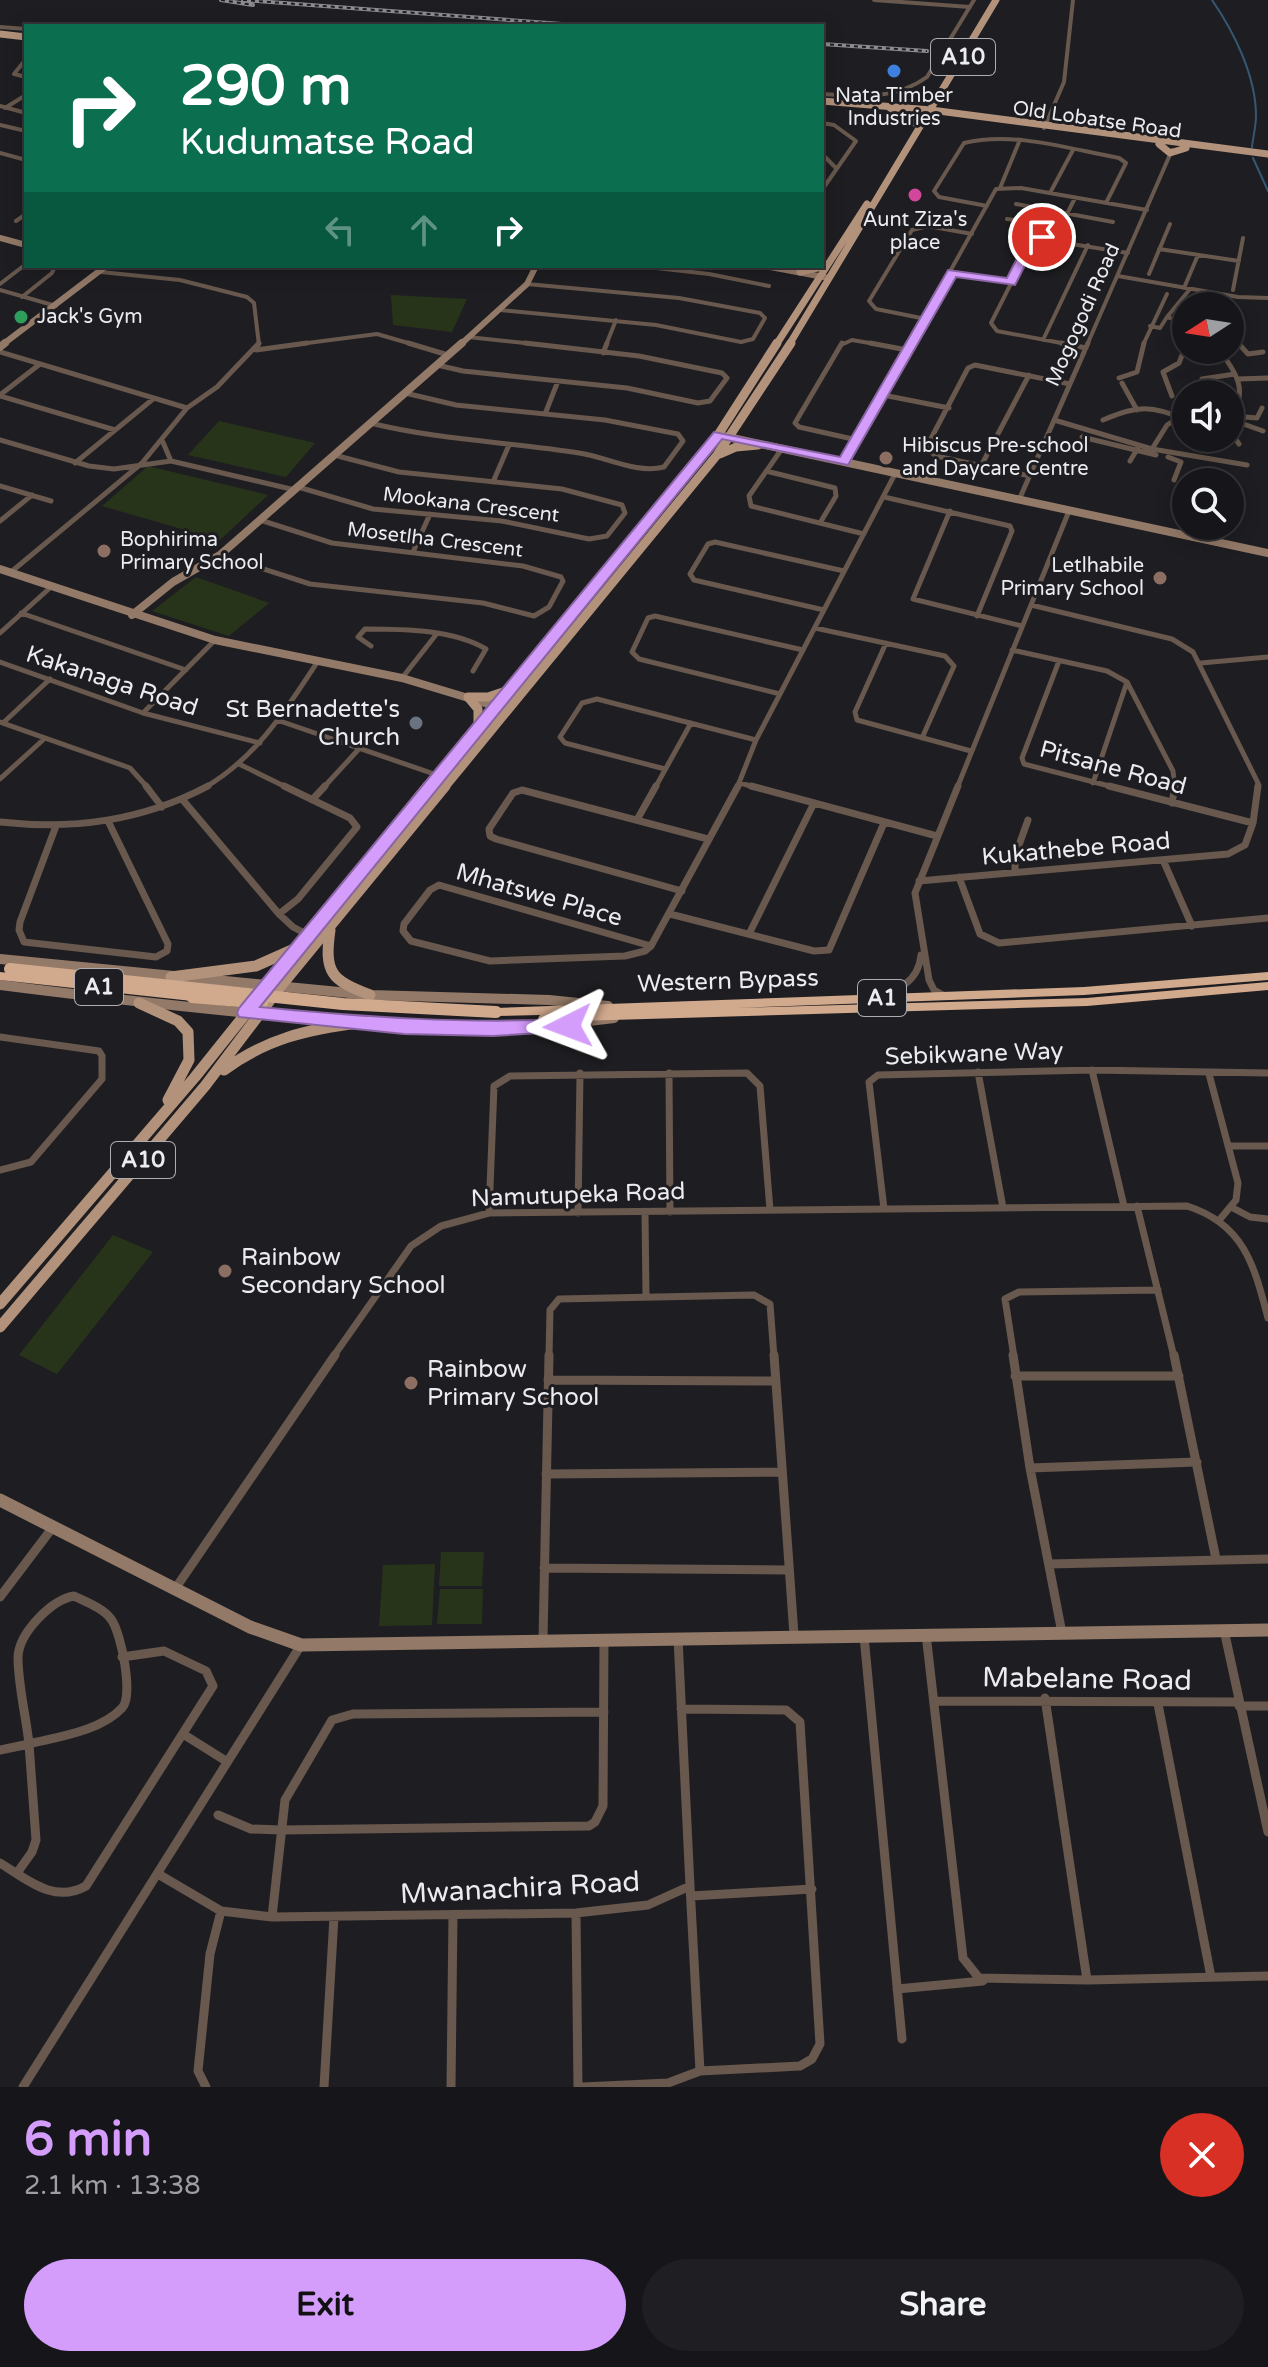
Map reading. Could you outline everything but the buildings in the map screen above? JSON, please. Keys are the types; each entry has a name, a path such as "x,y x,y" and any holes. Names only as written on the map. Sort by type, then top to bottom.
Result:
{"highway":[{"name":"Western Bypass","path":"3,971 192,997 382,1014 616,1013 1087,1002 1268,986"},
{"name":"Western Bypass","path":"3,971 375,1007 496,1015"},
{"name":"Western Bypass","path":"616,1013 854,998 1114,990 1268,976"}],"main road":[{"name":"A10","path":"0,1327 205,1086 280,987 330,930 717,455 742,420 825,277 927,117 987,0"},
{"name":"A10","path":"935,99 996,0"},
{"path":"0,36 24,39"},
{"path":"824,103 889,108 935,99 956,115 1046,124"},
{"path":"889,108 901,114 927,117"},
{"name":"Old Lobatse Road","path":"889,108 927,117 956,115 1046,124 1174,147 1268,156"},
{"name":"A10","path":"0,1304 156,1122 718,435 814,286 825,277 826,266 927,117"},
{"name":"Old Lobatse Road","path":"1046,124 1174,147 1268,156"},
{"path":"800,272 817,268"},
{"path":"800,272 814,286"},
{"path":"742,420 742,433 758,445"},
{"path":"717,455 736,447 758,445"},
{"path":"468,697 488,697 512,688"},
{"path":"468,697 480,716 477,731"},
{"path":"330,930 327,971 337,983 370,995"},
{"path":"171,977 256,966 306,940"},
{"path":"139,1003 178,1021 188,1032 189,1060 156,1122"},
{"path":"205,1086 248,1051 271,1039 296,1030 359,1023"}],"street":[{"path":"874,0 970,7"},
{"path":"824,94 891,95 917,86 927,77 974,0"},
{"path":"1046,124 1067,76 1073,0"},
{"path":"0,27 24,29"},
{"path":"24,62 14,74 24,76"},
{"path":"3,107 24,96"},
{"path":"3,107 24,112"},
{"path":"824,123 834,125 856,141 824,187"},
{"path":"0,125 24,131"},
{"path":"987,206 939,197 934,191 964,143 983,138 1119,158 1126,163 1106,203"},
{"path":"1000,188 1019,142"},
{"name":"Mogogodi Road","path":"1019,500 1174,147"},
{"path":"1050,193 1073,150"},
{"path":"0,153 24,160"},
{"path":"0,162 10,156"},
{"path":"824,156 836,168"},
{"path":"844,462 952,273 993,192 1000,188 1050,193 1147,210"},
{"path":"1007,219 1057,227 1064,225 1075,198"},
{"path":"1016,204 1113,222"},
{"path":"16,221 24,215"},
{"path":"1149,274 1170,224"},
{"path":"926,319 876,309 869,301 912,230 928,226 972,234"},
{"path":"0,238 24,244"},
{"path":"1086,348 991,327 1034,238 1128,253"},
{"path":"1233,290 1243,238"},
{"path":"0,249 12,241"},
{"path":"1043,340 1088,245"},
{"path":"1159,249 1239,261"},
{"path":"1150,326 1160,328 1187,288 1198,255"},
{"path":"0,284 24,266"},
{"path":"22,297 54,268"},
{"path":"132,615 173,582 220,555 500,310 527,284 535,268"},
{"path":"656,268 769,286"},
{"path":"709,274 713,268"},
{"path":"777,268 825,277"},
{"path":"0,350 104,269 180,280 247,297 254,303 261,340 256,350 217,387 187,408 142,463 11,572"},
{"path":"952,273 1011,282"},
{"path":"1118,276 1238,297 1268,298"},
{"path":"500,310 616,320 745,342 753,339 765,318 760,313 679,298 527,284"},
{"path":"0,290 56,306"},
{"path":"1137,410 1121,381 1137,372 1150,326 1167,294"},
{"path":"1167,317 1172,319"},
{"path":"603,353 616,320"},
{"path":"256,350 377,334 448,355"},
{"path":"437,365 627,388 698,403 710,401 727,378 722,373 639,356 468,337"},
{"path":"857,440 799,427 795,423 843,342 852,340 907,350"},
{"path":"0,350 187,408"},
{"path":"1244,351 1248,354 1263,352"},
{"path":"0,396 40,364"},
{"path":"1172,396 1166,385 1170,382 1163,372 1177,364"},
{"path":"1228,364 1237,380"},
{"path":"1030,476 929,453 926,448 968,368 975,365 1070,384"},
{"path":"981,466 1029,375"},
{"path":"1203,380 1268,378"},
{"path":"545,414 558,381"},
{"path":"370,423 417,436 592,455 652,470 664,467 683,441 678,434 620,423 456,405 405,393"},
{"path":"883,395 949,408"},
{"path":"0,396 115,430"},
{"path":"75,463 153,399"},
{"path":"1103,420 1157,407 1172,415"},
{"path":"1244,418 1256,418 1262,408"},
{"path":"1054,420 1179,459 1179,468"},
{"path":"1152,449 1172,422"},
{"path":"1244,424 1263,431"},
{"path":"718,435 1268,553"},
{"path":"1082,437 1247,465"},
{"path":"162,440 171,461"},
{"name":"Mookana Crescent","path":"2,442 106,469 171,461 373,509 517,523 598,539 607,536 626,508 562,489 493,482"},
{"path":"334,455 399,472 493,482 509,445"},
{"path":"1130,461 1138,448"},
{"path":"781,450 748,503 754,509 864,534"},
{"path":"766,471 835,488 836,496 820,523"},
{"path":"648,949 740,783 756,740 895,474"},
{"path":"0,486 51,501"},
{"path":"0,521 32,495"},
{"path":"884,497 1010,526 1012,531 977,616"},
{"path":"950,511 912,597 916,602 1022,626"},
{"path":"946,997 931,985 915,899 919,881 1069,511"},
{"path":"413,552 430,514"},
{"name":"Mosetlha Crescent","path":"220,555 310,584 483,603 538,616 555,600 563,581 561,577 523,566 332,543 260,520"},
{"path":"824,610 691,577 711,543 844,571"},
{"path":"0,569 215,640 402,678 508,710"},
{"path":"0,633 52,586"},
{"path":"1031,605 1172,639 1188,648 1201,663 1255,774 1258,790 1253,823"},
{"path":"21,613 186,670"},
{"path":"780,694 634,656 632,652 651,617 803,650"},
{"path":"815,628 945,656 951,660 954,666 922,738"},
{"path":"371,646 358,637 365,629 435,636 483,645 485,654 473,671"},
{"path":"402,678 435,636"},
{"path":"143,713 215,640"},
{"path":"886,643 855,717 862,723 971,751"},
{"path":"1012,650 1107,671 1127,682 1173,771 1176,781 1172,803"},
{"path":"1201,663 1268,657"},
{"path":"0,822 56,826 108,821 182,799 239,764 260,743 318,661"},
{"name":"Pitsane Road","path":"1059,661 1037,711 1022,761 1028,767 1253,823"},
{"name":"Kakanaga Road","path":"0,662 143,713 260,743"},
{"path":"50,679 2,723 130,768 162,807"},
{"path":"1093,783 1127,682"},
{"path":"665,769 561,740 560,737 585,701 597,699 756,740"},
{"path":"277,720 437,775"},
{"path":"638,818 691,723"},
{"path":"0,779 44,739"},
{"path":"312,800 358,750"},
{"path":"239,764 350,818 357,827 298,899 279,914"},
{"path":"740,783 937,836"},
{"path":"682,891 490,836 489,829 516,791 527,791 708,839"},
{"path":"182,799 279,914 306,940"},
{"path":"750,932 813,805"},
{"path":"1015,872 1015,856 1028,820"},
{"path":"56,826 28,896 20,922 20,936 32,945 153,958 167,951 168,944 108,821"},
{"path":"670,914 750,932 814,951 832,948 884,823"},
{"name":"Kukathebe Road","path":"919,881 1236,852 1245,845 1253,823"},
{"path":"1163,860 1192,926"},
{"path":"959,877 980,934 999,943 1268,918"},
{"name":"Mhatswe Place","path":"446,886 648,949 625,956 490,961 411,941 403,931 404,924 430,890 446,886"},
{"path":"854,998 889,993 905,986 920,967 921,941"},
{"path":"0,959 370,995 580,1002 616,1013"},
{"path":"207,1008 228,998 229,990 221,982"},
{"path":"0,985 139,1003 359,1023 493,1029 568,1026 616,1013"},
{"path":"322,1019 304,1009 304,1003 311,994 327,991"},
{"path":"0,1037 99,1051 102,1079 31,1162 0,1170"},
{"path":"1092,1070 1124,1206"},
{"name":"Sebikwane Way","path":"884,1209 869,1082 885,1072 1092,1070 1268,1073"},
{"path":"978,1072 1003,1208"},
{"path":"578,1213 580,1073"},
{"path":"489,1213 494,1086 510,1076 580,1073 747,1073 758,1081 770,1210"},
{"path":"669,1073 670,1212"},
{"path":"1209,1074 1238,1183 1236,1200 1221,1218 1246,1246 1266,1302 1268,1318"},
{"path":"1228,1146 1268,1146"},
{"name":"Namutupeka Road","path":"175,1589 402,1256 423,1235 447,1221 489,1213 1124,1206 1187,1206 1221,1218"},
{"path":"1137,1206 1179,1376 1216,1559"},
{"path":"1231,1207 1250,1217 1268,1219"},
{"path":"645,1212 646,1296"},
{"path":"1062,1633 1003,1305 1010,1294 1158,1290"},
{"path":"543,1640 550,1310 555,1301 646,1296 754,1295 770,1304 794,1635"},
{"path":"1015,1376 1179,1376"},
{"path":"548,1380 776,1381"},
{"path":"1030,1468 1197,1462"},
{"path":"546,1474 782,1472"},
{"path":"0,1500 250,1627 301,1645 1268,1630"},
{"path":"0,1597 53,1527"},
{"path":"1049,1564 1268,1559"},
{"path":"544,1568 789,1570"},
{"path":"0,1750 29,1743 102,1722 122,1711 128,1701 128,1690 118,1626 109,1615 74,1596 50,1605 22,1643 17,1661 29,1743 36,1840 32,1852 17,1873"},
{"path":"1224,1630 1268,1832"},
{"path":"926,1634 963,1958 979,1978 989,1980"},
{"path":"864,1636 902,2039"},
{"path":"678,1638 700,2071"},
{"path":"218,1815 251,1829 281,1830 589,1826 595,1822 603,1806 604,1639"},
{"path":"23,2087 301,1645"},
{"path":"0,1863 56,1896 75,1894 86,1886 213,1686 206,1671 164,1651 122,1657"},
{"path":"1045,1698 1087,1980"},
{"name":"Mabelane Road","path":"935,1701 1045,1698 1268,1706"},
{"path":"1158,1704 1211,1977"},
{"path":"576,1913 580,2087 668,2083 700,2071 800,2066 815,2057 821,2039 800,1722 786,1710 681,1709"},
{"path":"272,1917 281,1830 289,1791 325,1727 342,1716 604,1712"},
{"path":"183,1734 226,1761"},
{"path":"1256,1780 1268,1780"},
{"name":"Mwanachira Road","path":"158,1874 221,1911 272,1917 576,1913 648,1905 691,1891"},
{"path":"691,1891 812,1889"},
{"path":"206,2087 198,2071 210,1954 221,1911"},
{"path":"451,2087 453,1915"},
{"path":"324,2087 334,1917"},
{"path":"897,1989 989,1980 1268,1976"}],"green space":[{"path":"391,295 467,299 452,332 393,325"},
{"path":"219,421 315,443 286,477 188,455"},
{"path":"148,466 268,495 220,540 102,506"},
{"path":"196,577 269,603 229,636 152,611"},
{"path":"113,1235 153,1252 57,1374 19,1355"},
{"path":"441,1552 484,1552 482,1586 439,1586"},
{"path":"435,1564 432,1625 379,1626 383,1565"},
{"path":"440,1589 483,1589 482,1624 437,1624"}],"waterway":[{"path":"1212,0 1236,40 1248,70 1256,116 1252,147"},
{"path":"1253,158 1268,191"}],"railway":[{"path":"221,0 253,5"},
{"path":"243,0 562,24"},
{"path":"824,44 927,51"}],"place":[{"name":"Nata Timber Industries","path":"894,71"},
{"name":"Aunt Ziza's place","path":"915,195"},
{"name":"Jack's Gym","path":"21,317"},
{"name":"Hibiscus Pre-school and Daycare Centre","path":"886,458"},
{"name":"Bophirima Primary School","path":"104,551"},
{"name":"Letlhabile Primary School","path":"1160,578"},
{"name":"St Bernadette's Church","path":"416,723"},
{"name":"Rainbow Secondary School","path":"225,1271"},
{"name":"Rainbow Primary School","path":"411,1383"}],"route":[{"path":"568,1026 493,1029 404,1027 246,1013 437,775 477,731 718,435 844,462 952,273 1011,282 1032,240 1042,237"}]}
